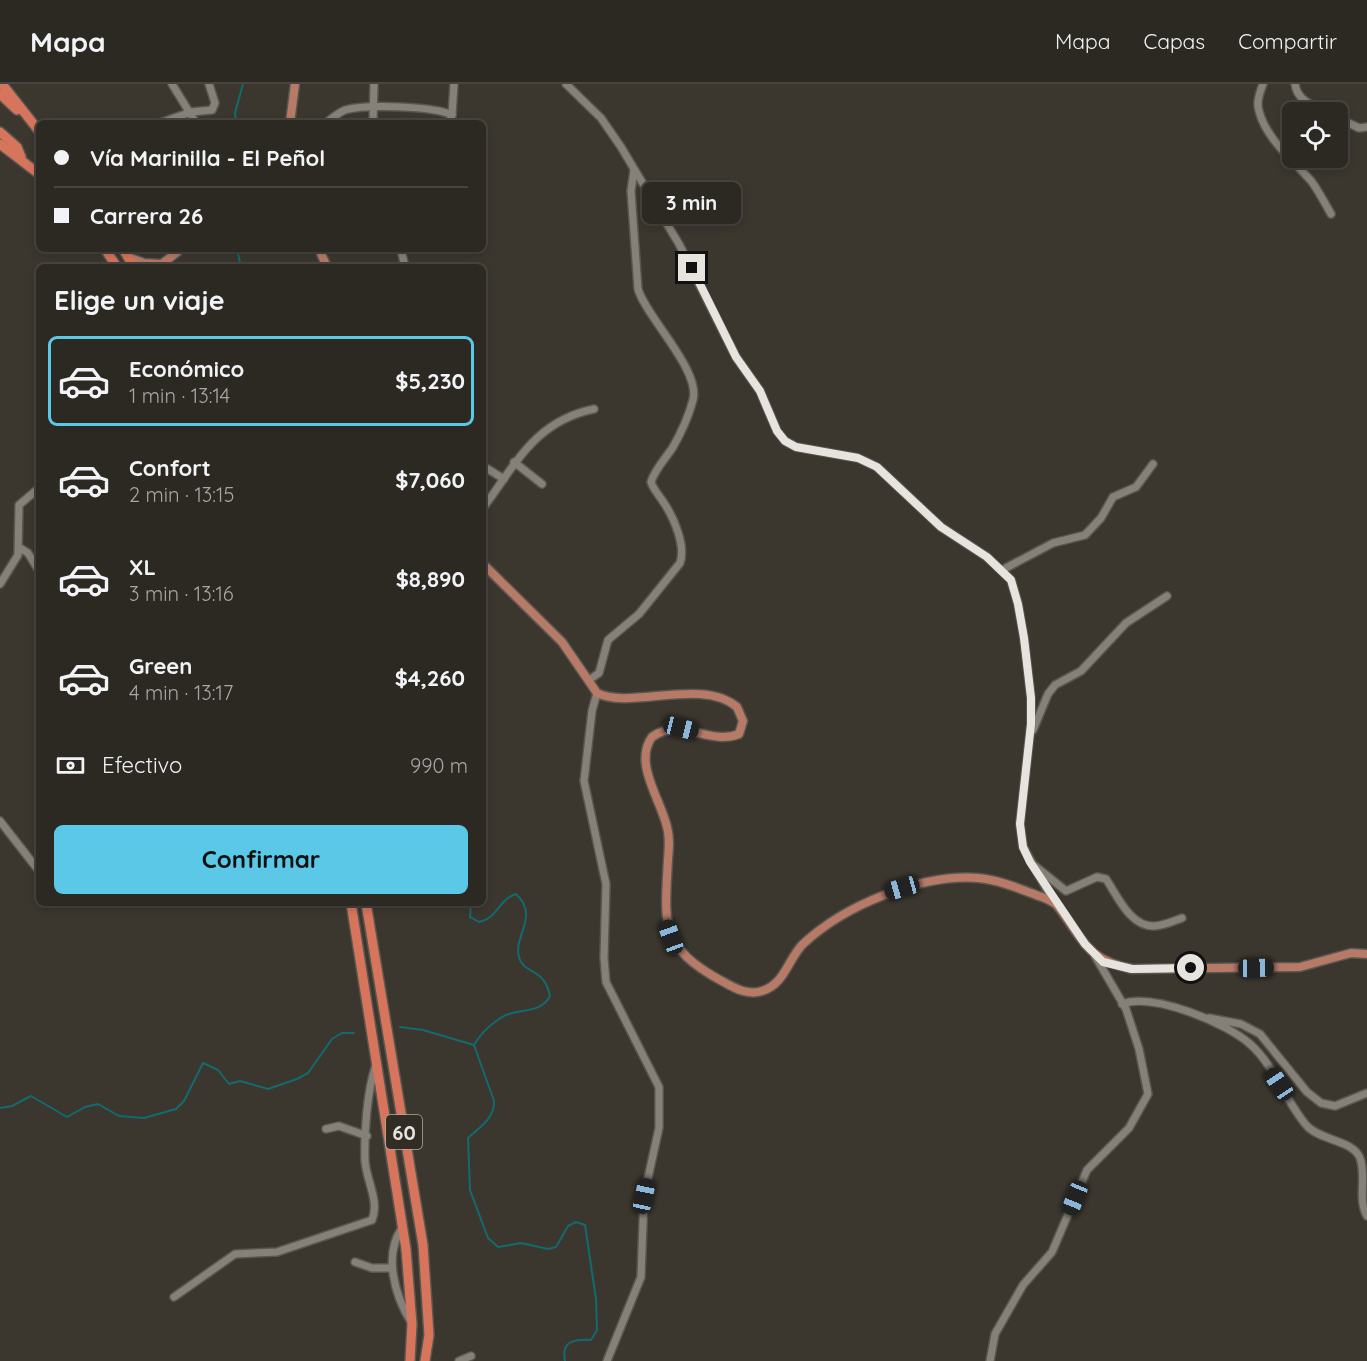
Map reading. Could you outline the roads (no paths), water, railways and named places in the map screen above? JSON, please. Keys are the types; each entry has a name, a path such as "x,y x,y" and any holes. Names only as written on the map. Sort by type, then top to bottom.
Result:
{"highway":[{"path":"2,84 36,127"},
{"path":"0,94 27,115"},
{"path":"0,132 17,147 22,159"},
{"path":"0,144 36,171"},
{"name":"60","path":"352,906 371,1016 376,1065 406,1249 412,1324 410,1361"},
{"name":"60","path":"366,906 423,1245 429,1335 425,1361"}],"main road":[{"path":"290,120 295,84"},
{"path":"162,264 177,252"},
{"path":"125,253 149,264"},
{"path":"486,567 562,642 597,693 617,698 663,693 705,695 733,703 741,713 743,721 739,734 729,737 670,728 652,737 646,753 648,771 669,838 664,909 671,937 678,950 694,963 741,990 762,991 774,985 783,976 798,950 810,938 876,896 951,879 979,878 1022,890 1056,904 1095,956 1111,965 1144,970 1300,967 1351,953 1367,954"}],"street":[{"path":"172,84 194,120"},
{"path":"168,120 190,112 207,112 214,108 208,84"},
{"path":"373,120 374,84"},
{"path":"450,120 454,84"},
{"path":"566,84 601,118 634,170 679,244 730,347 760,391 777,431 785,441 796,447 858,458 877,467 941,527 987,557 1002,570 1013,588 1024,638 1031,698 1020,824 1023,847 1056,904"},
{"path":"1263,84 1258,111 1292,163 1311,181 1331,214"},
{"path":"1295,84 1296,90 1305,102"},
{"path":"330,120 344,111 373,108 427,109 452,115"},
{"path":"1348,123 1359,128 1367,127"},
{"path":"589,680 599,673 608,640 639,614 680,563 683,549 668,510 651,482 678,437 693,399 693,390 675,349 645,306 638,289 631,200 634,170"},
{"path":"486,501 523,450 555,423 578,412 594,409"},
{"path":"514,462 542,484"},
{"path":"1002,570 1053,543 1085,535 1101,518 1113,497 1136,487 1154,464"},
{"path":"486,468 504,478"},
{"path":"0,584 20,548 16,516 19,506 36,491"},
{"path":"20,548 28,553 36,566"},
{"path":"1028,741 1048,694 1055,685 1081,670 1120,629 1167,596"},
{"path":"597,693 592,711 584,781 606,884 604,958 606,982 659,1087 659,1128 644,1196 641,1277 635,1298 610,1347 607,1361"},
{"path":"0,821 36,867"},
{"path":"1030,862 1059,888 1066,891 1097,877 1106,879 1127,912 1142,924 1154,926 1182,918"},
{"path":"990,1361 995,1334 1023,1285 1052,1252 1087,1170 1130,1128 1144,1103 1148,1086 1139,1049 1122,1004 1095,956"},
{"path":"1122,1004 1161,1002 1201,1016 1241,1024 1260,1034 1307,1092 1322,1103 1335,1106 1367,1094"},
{"path":"1201,1016 1249,1043 1308,1126 1323,1138 1354,1150 1360,1159 1363,1175 1362,1206 1367,1216"},
{"path":"174,1297 235,1254 278,1252 372,1220 375,1210 365,1161 370,1081 376,1065"},
{"path":"326,1129 339,1126 367,1136"},
{"path":"402,1228 396,1237 391,1268 401,1306 412,1324"},
{"path":"355,1262 372,1268 391,1268"},
{"path":"405,1361 412,1348"},
{"path":"459,1361 471,1356"}],"waterway":[{"path":"236,120 235,113 243,84"},
{"path":"238,252 240,264"},
{"path":"471,906 470,917 479,922 490,917 506,900 516,894 526,910 519,941 519,957 521,963 543,980 550,996 542,1005 499,1019 484,1031 474,1045 494,1101 494,1107 482,1126 468,1138 470,1190 488,1238 498,1247 521,1243 548,1249 556,1247 568,1226 576,1222 585,1225 596,1299 597,1330 591,1340 574,1341 567,1345 564,1354 565,1361"},
{"path":"400,1027 423,1030 474,1045"},
{"path":"0,1108 12,1106 31,1096 67,1117 85,1107 98,1104 119,1116 144,1118 176,1109 184,1101 203,1063 218,1070 229,1084 240,1081 268,1089 308,1073 332,1039 342,1033 354,1033"}]}
